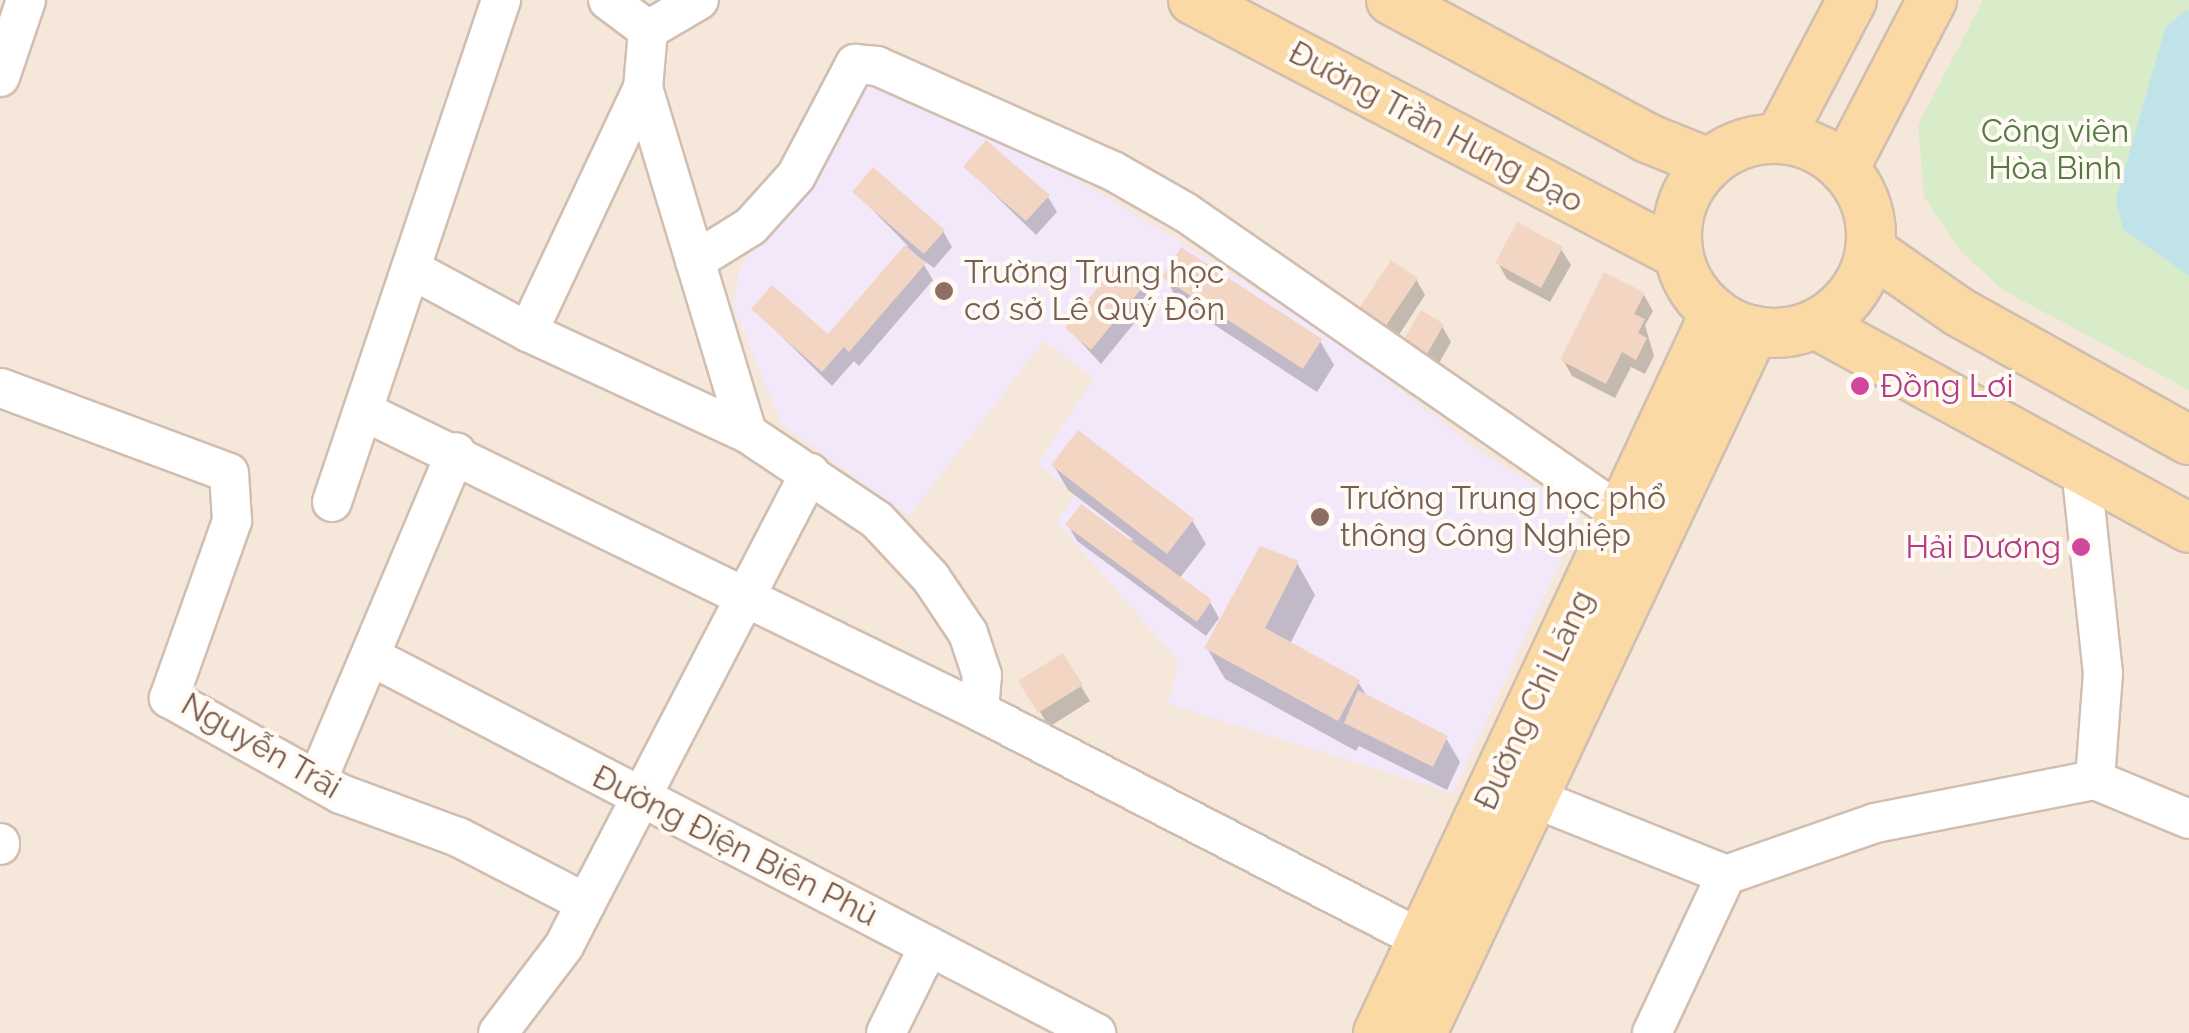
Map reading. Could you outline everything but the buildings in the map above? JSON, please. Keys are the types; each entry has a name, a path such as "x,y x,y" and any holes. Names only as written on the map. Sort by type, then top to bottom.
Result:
{"main road":[{"path":"1391,0 1646,138 1709,163"},
{"path":"1779,138 1852,0"},
{"path":"1844,169 1932,0"},
{"name":"Đường Trần Hưng Đạo","path":"1219,6 1678,254"},
{"path":"1779,138 1815,148 1844,169 1867,207 1870,250 1852,294 1815,324 1785,332 1735,322 1692,287 1678,254 1682,204 1709,163 1742,144 1779,138"},
{"path":"1870,250 1959,312 2189,440"},
{"name":"Đường Chi Lăng","path":"1422,1033 1621,514 1735,322"},
{"name":"Đường Chi Lăng","path":"1378,1033 1422,940 1514,790 1735,322"},
{"path":"1815,324 2189,528"}],"street":[{"path":"0,77 26,0"},
{"path":"332,502 502,0"},
{"path":"608,0 648,30"},
{"path":"648,30 699,0"},
{"path":"528,332 643,88 648,30"},
{"path":"695,262 751,226 796,176 855,64 877,66 1113,171 1185,212 1621,514"},
{"path":"643,88 747,433"},
{"path":"411,269 528,332 747,433 877,520 931,578 968,632 982,675 979,711"},
{"name":"Nguyễn Trãi","path":"0,388 229,473 232,521 169,698 317,782 458,836 586,903"},
{"path":"363,411 456,452 745,600 979,711 1422,940"},
{"path":"317,782 374,658 456,452"},
{"path":"2081,468 2104,673 2095,780"},
{"path":"498,1033 564,946 810,473"},
{"name":"Đường Điện Biên Phủ","path":"374,658 1096,1033"},
{"path":"1514,790 1726,875 1875,823 2095,780 2189,818"},
{"path":"1652,1033 1726,875"},
{"path":"886,1033 929,946"}],"shaded area":[{"path":"0,0 2189,0 2189,1033 0,1033"},
{"name":"Trường Trung học phổ thông Công Nghiệp","path":"869,83 1049,164 1125,208 1336,339 1483,454 1583,512 1453,793 1168,704 1179,662 1057,522 1075,494 1038,463 1094,378 1044,341 909,516 782,425 733,305 740,266"}],"green space":[{"name":"Công viên Hòa Bình","path":"1983,0 2189,0 2189,390 2001,289 1958,248 1924,197 1918,125"}],"water":[{"path":"2187,10 2189,276 2123,229 2116,199 2166,26"}],"place":[{"name":"Trường Trung học cơ sở Lê Quý Đôn","path":"944,291"},
{"name":"Đồng Lơi","path":"1860,386"},
{"name":"Trường Trung học phổ thông Công Nghiệp","path":"1320,517"},
{"name":"Hải Dương","path":"2081,547"}]}
